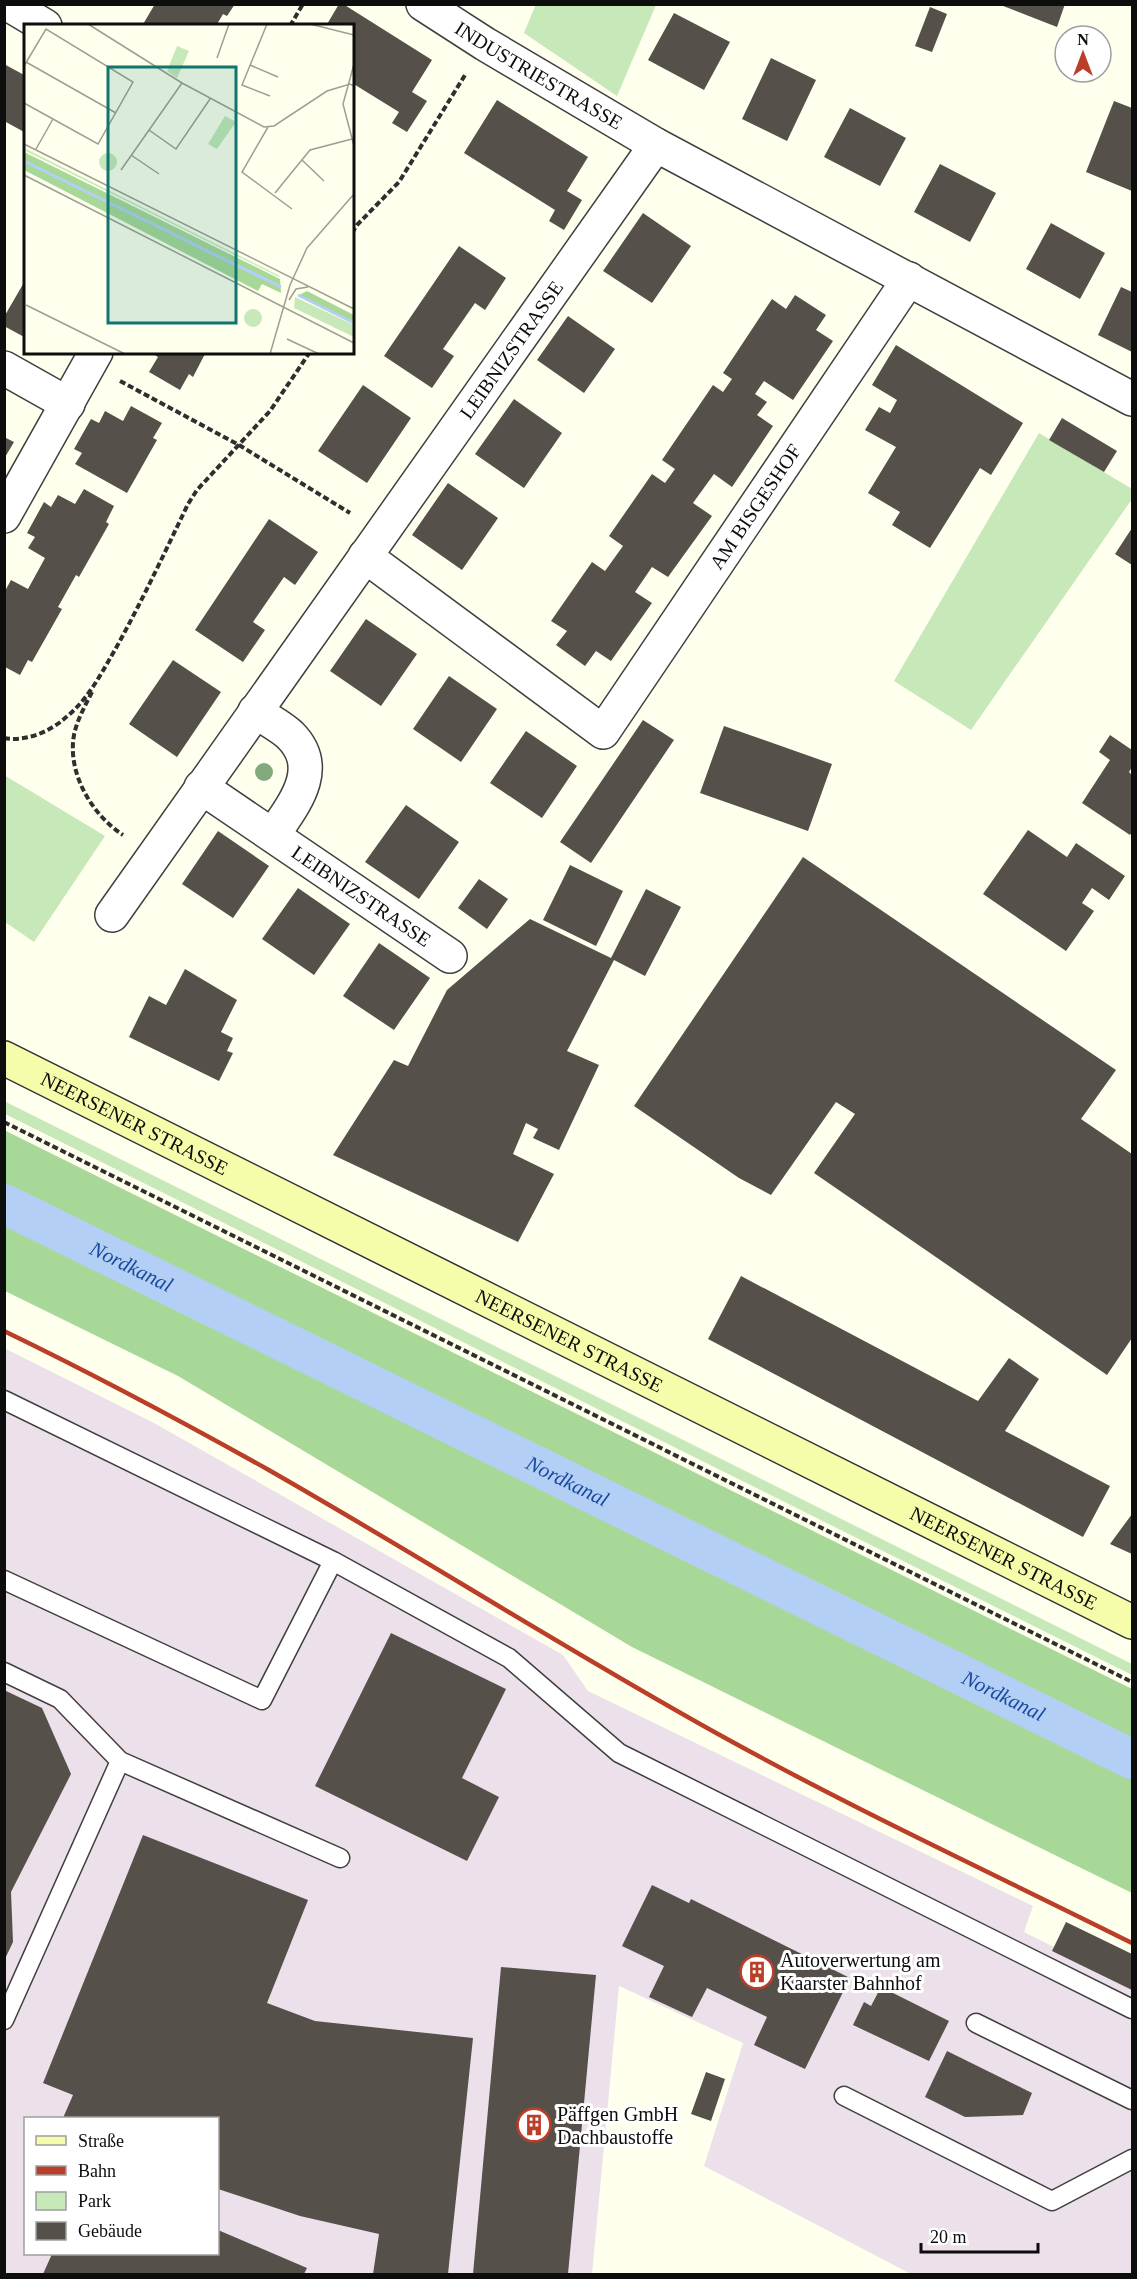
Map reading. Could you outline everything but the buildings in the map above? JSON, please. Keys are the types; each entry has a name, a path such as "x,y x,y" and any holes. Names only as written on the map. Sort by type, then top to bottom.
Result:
{"main road":[{"name":"NEERSENER STRASSE","path":"4,1058 1132,1622"}],"street":[{"path":"8,4 42,24"},
{"name":"INDUSTRIESTRASSE","path":"423,4 484,44 656,145"},
{"path":"656,145 1132,399"},
{"name":"LEIBNIZSTRASSE","path":"112,915 656,145"},
{"name":"AM BISGESHOF","path":"373,544 603,732 909,279"},
{"path":"4,516 94,358"},
{"path":"4,369 68,404"},
{"name":"LEIBNIZSTRASSE","path":"255,711 289,734 300,747 304,760 305,776 301,794 273,835"},
{"name":"LEIBNIZSTRASSE","path":"201,787 450,956"}],"lane":[{"path":"4,1400 333,1561 509,1658 619,1753 1132,2009"},
{"path":"4,1580 262,1700 333,1561"},
{"path":"4,1672 60,1699 120,1761 340,1858"},
{"path":"4,2020 120,1761"},
{"path":"976,2023 1132,2100"},
{"path":"844,2096 1052,2201 1132,2159"}],"path":[{"path":"291,24 303,4"},
{"path":"354,230 399,182 484,44"},
{"path":"153,855 108,825 92,804 81,783 75,762 74,735 95,686 140,605 188,504 205,479 239,446 283,396 309,354"},
{"path":"94,358 239,446 373,544"},
{"path":"4,738 22,738 49,729 64,719 95,686"},
{"path":"4,1122 1132,1682"}],"shaded area":[{"path":"4,1348 154,1423 563,1655 588,1691 1033,1906 1024,1932 1132,1986 1132,2274 911,2274 704,2166 743,2043 619,1986 592,2274 5,2274"}],"green space":[{"path":"536,4 656,5 617,96 524,33"},
{"path":"1039,433 1132,489 1132,499 971,730 894,681"},
{"path":"4,775 105,836 34,942 5,922"},
{"path":"4,1101 1132,1664 1132,1675 5,1114"},
{"path":"4,1130 1132,1689 1132,1893 632,1647 178,1376 5,1291"}],"waterway":[{"name":"Nordkanal","path":"4,1204 1132,1759"}],"railway":[{"path":"4,1331 137,1398 267,1469 604,1669 769,1762 1132,1943"}],"place":[{"name":"Autoverwertung am Kaarster Bahnhof","path":"757,1972"},
{"name":"Päffgen GmbH Dachbaustoffe","path":"534,2125"}]}
